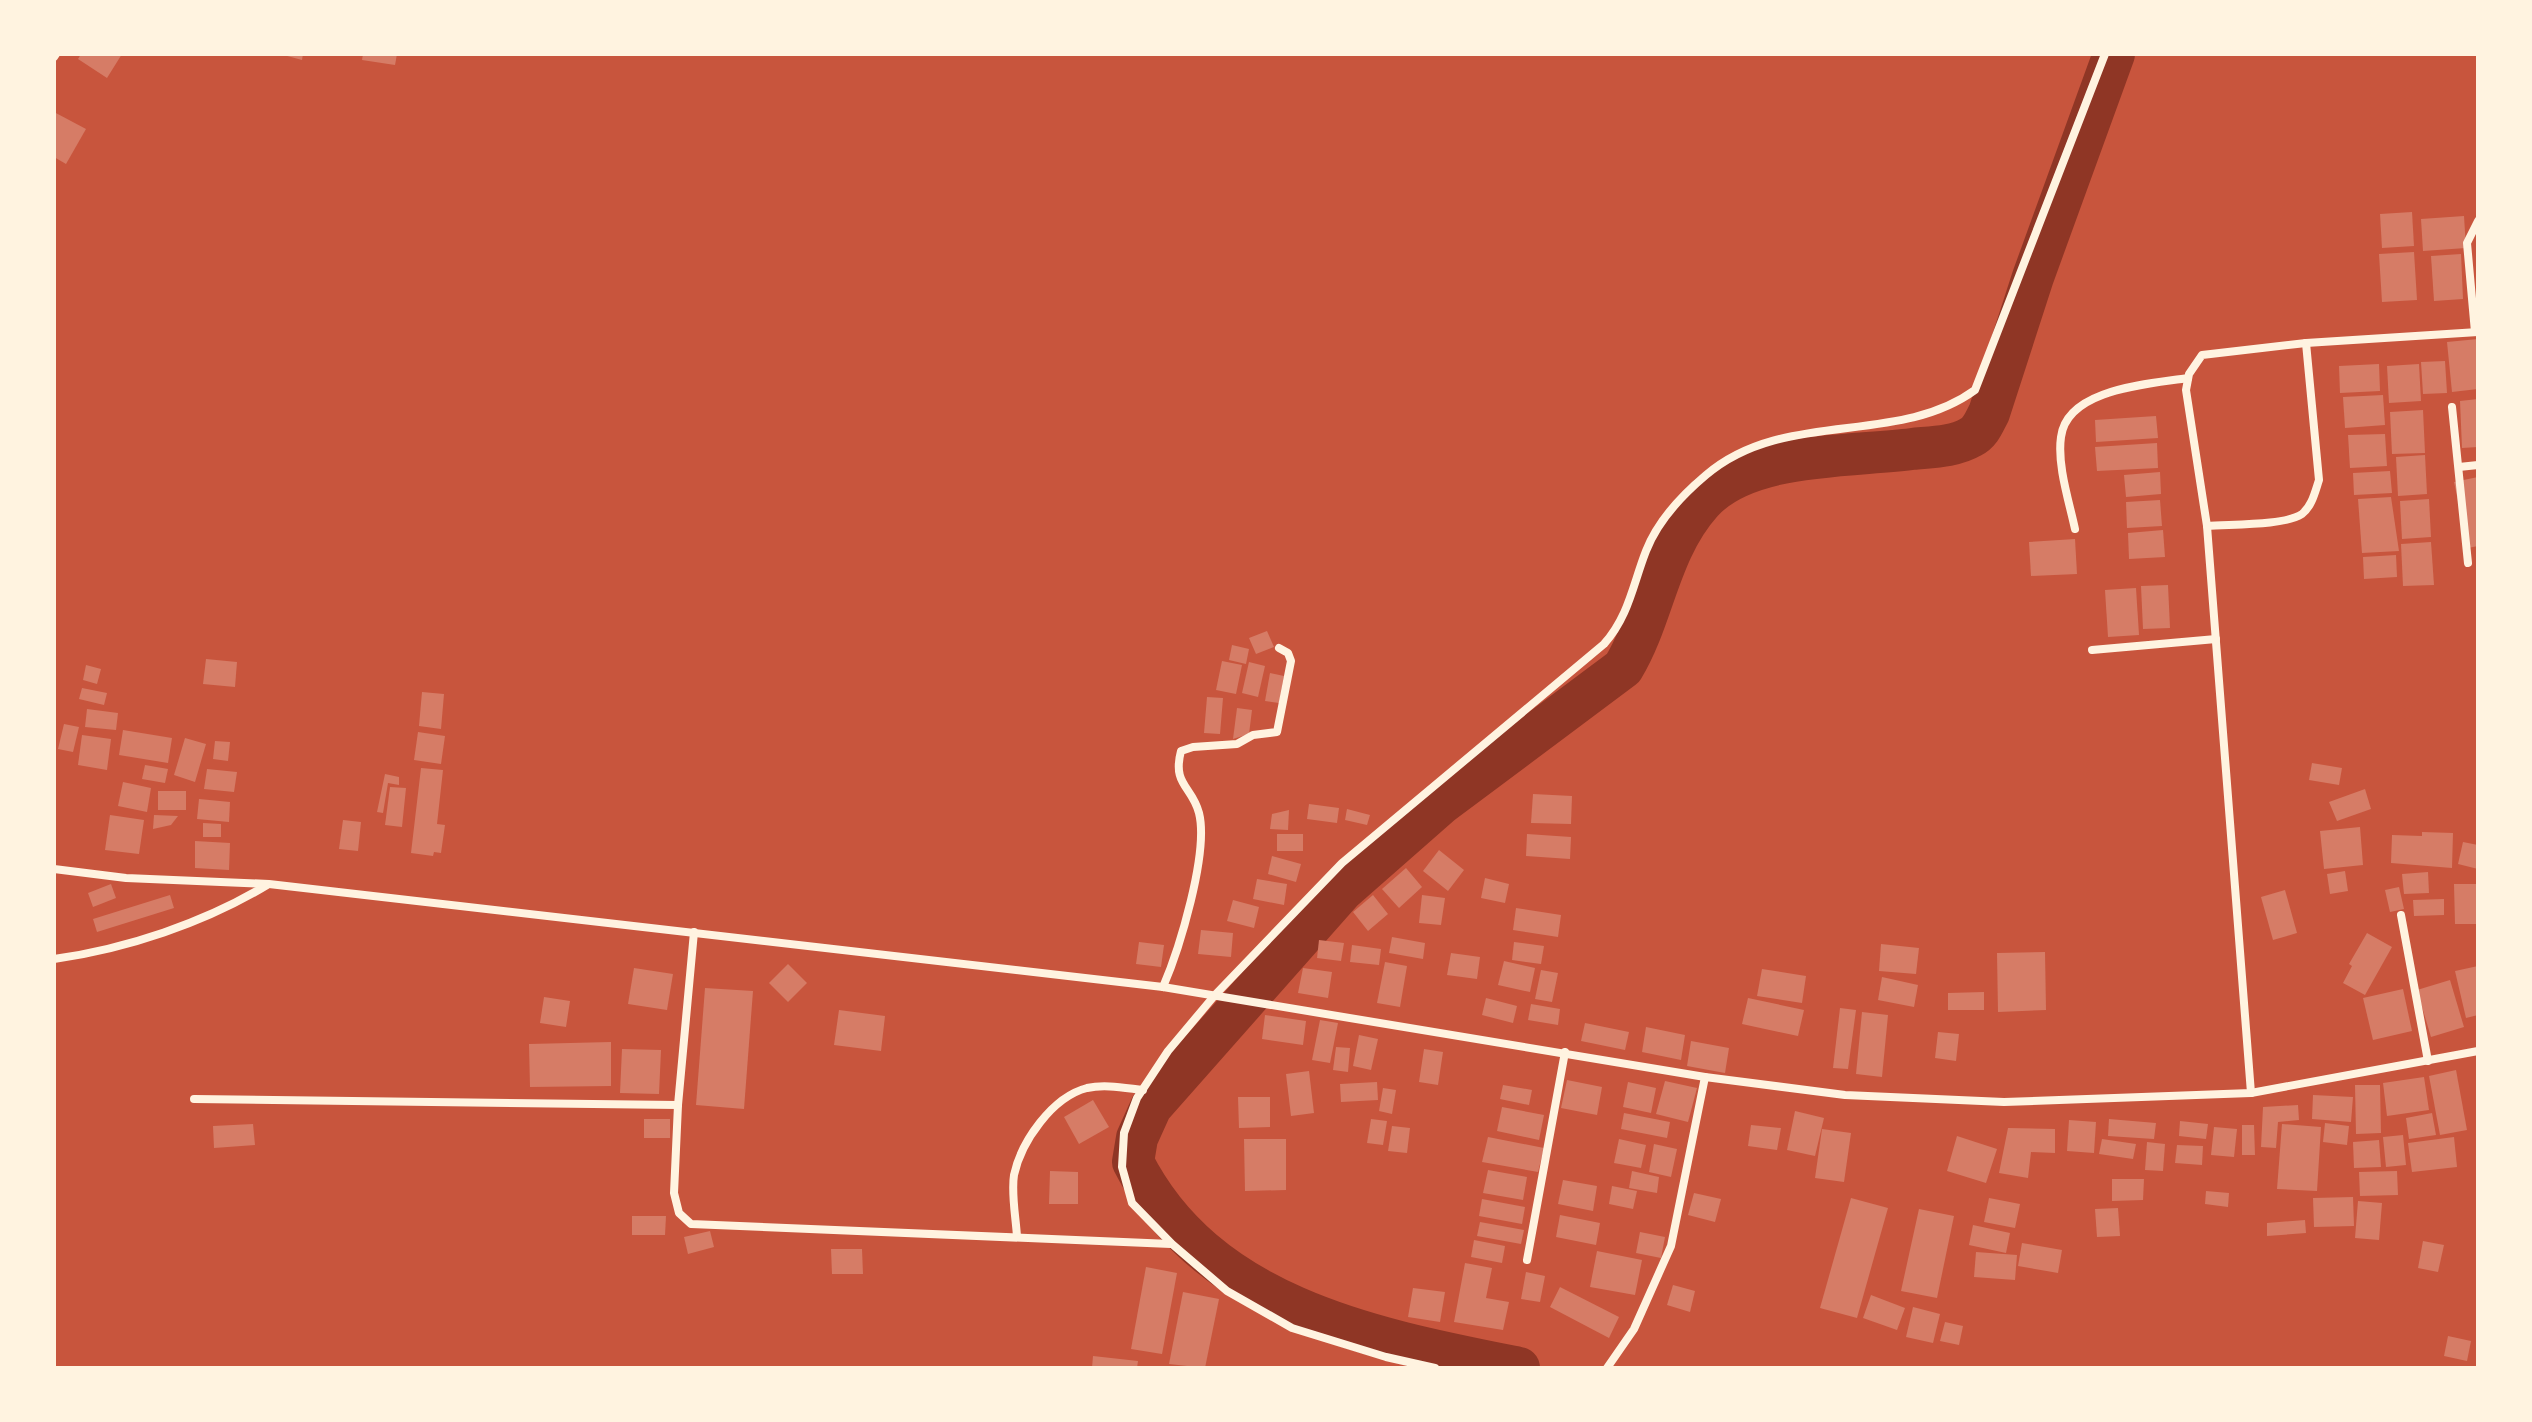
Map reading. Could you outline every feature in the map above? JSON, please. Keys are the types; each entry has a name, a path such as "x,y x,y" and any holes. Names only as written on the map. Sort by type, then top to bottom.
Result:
{"street":[{"path":"1435,1368 1386,1357 1292,1328 1227,1291 1172,1244 1132,1203 1122,1167 1124,1133 1143,1090 1168,1051 1215,995 1342,863 1604,644 1622,620 1646,550 1661,520 1708,473 1739,452 1767,440 1938,412 1975,390 2105,54"},
{"path":"2251,1093 2207,526 2186,390 2188,378 2202,355 2306,343 2476,332 2467,243 2478,221"},
{"path":"2207,526 2291,519 2304,512 2312,501 2319,480 2306,343"},
{"path":"2075,529 2060,438 2071,414 2107,392 2188,378"},
{"path":"2452,407 2468,563"},
{"path":"2459,467 2478,465"},
{"path":"2092,650 2216,639"},
{"path":"1163,987 1189,908 1197,851 1199,817 1179,779 1181,751 1193,747 1237,744 1253,735 1277,732 1291,661 1288,653 1279,648"},
{"path":"54,869 126,878 269,884 1163,987 1705,1077 1845,1095 1930,1100 2093,1101 2251,1093 2478,1051"},
{"path":"54,959 102,953 137,941 239,902 269,884"},
{"path":"2401,915 2428,1061"},
{"path":"694,932 678,1105 674,1193 679,1213 691,1224 1172,1244"},
{"path":"1527,1260 1565,1052"},
{"path":"1607,1368 1634,1329 1671,1246 1705,1077"},
{"path":"1017,1237 1014,1178 1036,1128 1068,1098 1083,1089 1109,1086 1143,1090"},
{"path":"194,1099 678,1105"}],"building":[{"path":"81,54 122,54 107,78 78,59"},
{"path":"280,54 303,54 302,60"},
{"path":"363,54 397,54 395,65 362,60"},
{"path":"54,112 86,129 66,164 54,157"},
{"path":"2412,212 2414,246 2382,248 2380,214"},
{"path":"2464,216 2466,248 2423,251 2421,219"},
{"path":"2414,252 2417,300 2382,302 2379,254"},
{"path":"2461,254 2463,299 2434,301 2431,256"},
{"path":"2478,339 2478,389 2452,392 2447,342"},
{"path":"2445,361 2447,393 2423,394 2421,362"},
{"path":"2379,364 2380,391 2340,393 2339,366"},
{"path":"2419,364 2421,401 2389,403 2387,366"},
{"path":"2383,395 2385,425 2345,428 2343,397"},
{"path":"2478,399 2478,447 2462,448 2460,401"},
{"path":"2423,410 2425,453 2392,454 2390,412"},
{"path":"2156,416 2158,438 2096,442 2095,420"},
{"path":"2385,434 2387,466 2350,468 2348,435"},
{"path":"2157,443 2158,468 2097,471 2095,447"},
{"path":"2425,455 2427,494 2398,496 2396,457"},
{"path":"2390,471 2392,493 2354,495 2353,473"},
{"path":"2160,472 2161,494 2126,497 2124,475"},
{"path":"2478,477 2478,546 2468,548 2454,482"},
{"path":"2391,497 2399,551 2362,553 2358,499"},
{"path":"2429,499 2431,537 2402,539 2400,501"},
{"path":"2160,500 2162,526 2127,528 2126,502"},
{"path":"2163,530 2165,557 2129,559 2128,533"},
{"path":"2075,539 2077,574 2031,576 2029,542"},
{"path":"2431,542 2434,585 2403,586 2401,544"},
{"path":"2396,555 2397,577 2364,579 2363,557"},
{"path":"2168,585 2170,628 2143,629 2141,586"},
{"path":"2136,588 2139,635 2108,637 2105,590"},
{"path":"1267,631 1274,647 1256,654 1249,638"},
{"path":"1232,645 1249,649 1246,664 1229,660"},
{"path":"206,659 237,662 235,687 203,684"},
{"path":"1222,661 1242,665 1236,694 1216,690"},
{"path":"1249,662 1265,666 1258,697 1242,693"},
{"path":"86,665 101,669 97,684 83,680"},
{"path":"1270,673 1284,676 1279,703 1265,701"},
{"path":"82,688 107,693 104,705 79,699"},
{"path":"422,692 444,694 441,729 419,726"},
{"path":"1207,697 1223,698 1220,734 1204,733"},
{"path":"1237,708 1252,710 1249,734 1233,739"},
{"path":"87,709 118,713 116,730 85,727"},
{"path":"64,724 79,727 73,752 58,749"},
{"path":"123,730 172,738 168,763 119,755"},
{"path":"418,732 445,736 441,764 414,760"},
{"path":"82,735 111,739 107,770 78,765"},
{"path":"185,738 206,744 195,782 174,775"},
{"path":"215,741 230,742 228,761 213,759"},
{"path":"2312,763 2342,768 2339,785 2309,780"},
{"path":"145,765 168,769 165,783 142,779"},
{"path":"421,768 443,770 437,824 445,825 441,853 434,852 433,856 411,853"},
{"path":"207,769 237,772 234,792 204,789"},
{"path":"385,774 399,777 399,785 388,783 383,813 377,812"},
{"path":"123,782 151,788 147,812 118,806"},
{"path":"390,787 406,788 402,827 385,825"},
{"path":"2365,789 2371,809 2337,821 2329,802"},
{"path":"158,791 186,791 186,810 158,810"},
{"path":"1533,794 1572,796 1571,824 1531,823"},
{"path":"199,799 230,802 229,822 197,819"},
{"path":"1309,804 1339,808 1337,823 1307,819"},
{"path":"1347,809 1370,815 1367,825 1345,820"},
{"path":"1289,810 1288,830 1270,829 1272,814"},
{"path":"110,815 144,820 139,854 105,850"},
{"path":"154,815 178,816 171,825 153,829"},
{"path":"343,820 361,822 358,851 339,849"},
{"path":"203,823 221,824 221,837 203,837"},
{"path":"2360,827 2363,865 2324,869 2320,831"},
{"path":"2422,832 2453,833 2452,868 2391,863 2392,835 2422,836"},
{"path":"1277,834 1303,834 1303,851 1277,851"},
{"path":"1527,834 1571,837 1570,859 1526,856"},
{"path":"195,841 230,843 229,870 195,868"},
{"path":"2463,842 2478,845 2478,869 2458,864"},
{"path":"1439,850 1464,870 1448,891 1423,871"},
{"path":"1272,856 1301,864 1296,882 1268,874"},
{"path":"1406,868 1422,887 1399,908 1382,889"},
{"path":"2345,871 2348,891 2330,894 2327,874"},
{"path":"2428,872 2429,893 2404,894 2402,874"},
{"path":"1485,878 1509,884 1505,903 1481,898"},
{"path":"1257,879 1287,884 1284,905 1253,899"},
{"path":"111,884 116,898 93,907 88,893"},
{"path":"2454,884 2478,884 2478,924 2455,924"},
{"path":"2399,887 2404,909 2390,912 2385,890"},
{"path":"2285,890 2297,933 2273,940 2261,897"},
{"path":"170,895 174,908 97,932 93,919"},
{"path":"1373,895 1388,914 1368,931 1353,912"},
{"path":"1422,895 1445,898 1441,925 1419,923"},
{"path":"2444,899 2444,915 2414,916 2413,900"},
{"path":"1233,900 1259,907 1254,928 1227,921"},
{"path":"1516,908 1561,915 1558,937 1513,930"},
{"path":"1201,930 1233,933 1231,957 1198,954"},
{"path":"2367,933 2392,947 2365,995 2343,983 2352,966 2349,964"},
{"path":"1392,937 1425,943 1423,959 1389,953"},
{"path":"1319,940 1344,943 1341,961 1317,958"},
{"path":"1139,942 1164,945 1161,967 1136,964"},
{"path":"1514,942 1544,946 1541,964 1512,960"},
{"path":"1881,944 1919,948 1916,974 1879,971"},
{"path":"1352,945 1381,949 1379,965 1350,962"},
{"path":"2045,952 2046,1010 1998,1012 1997,953"},
{"path":"1451,953 1480,957 1477,979 1447,975"},
{"path":"1504,961 1535,968 1530,992 1498,985"},
{"path":"1385,962 1407,966 1400,1007 1377,1003"},
{"path":"788,964 807,983 788,1002 769,983"},
{"path":"2478,966 2478,1015 2466,1018 2455,971"},
{"path":"634,968 673,974 667,1010 628,1004"},
{"path":"1303,968 1332,972 1328,998 1298,993"},
{"path":"1762,969 1806,976 1802,1003 1757,996"},
{"path":"1541,970 1558,973 1552,1002 1535,999"},
{"path":"1882,977 1918,985 1914,1007 1878,1000"},
{"path":"2450,980 2464,1027 2431,1037 2417,990"},
{"path":"705,988 753,991 744,1109 696,1105"},
{"path":"2403,989 2412,1031 2373,1040 2363,998"},
{"path":"1984,992 1984,1010 1948,1010 1948,993"},
{"path":"544,997 570,1001 566,1027 540,1023"},
{"path":"1486,998 1517,1006 1513,1023 1482,1015"},
{"path":"1748,998 1804,1010 1798,1036 1742,1024"},
{"path":"1531,1004 1560,1009 1558,1025 1528,1020"},
{"path":"1840,1008 1856,1010 1848,1069 1833,1068"},
{"path":"839,1010 885,1016 881,1051 834,1045"},
{"path":"1862,1012 1888,1015 1882,1077 1856,1074"},
{"path":"1265,1015 1306,1021 1303,1045 1262,1039"},
{"path":"1320,1020 1338,1023 1330,1063 1312,1060"},
{"path":"1585,1023 1629,1032 1625,1050 1581,1041"},
{"path":"1646,1027 1685,1035 1681,1060 1642,1052"},
{"path":"1938,1032 1959,1034 1956,1061 1935,1058"},
{"path":"1359,1035 1378,1039 1371,1070 1353,1066"},
{"path":"1691,1041 1729,1048 1725,1073 1687,1066"},
{"path":"611,1042 611,1086 530,1087 529,1044"},
{"path":"1336,1047 1350,1048 1348,1072 1333,1070"},
{"path":"622,1049 661,1050 659,1094 620,1093"},
{"path":"1424,1049 1443,1052 1438,1085 1419,1082"},
{"path":"2456,1070 2467,1130 2440,1135 2429,1076"},
{"path":"1309,1071 1314,1113 1291,1116 1286,1074"},
{"path":"2424,1077 2429,1110 2387,1116 2383,1083"},
{"path":"1567,1080 1602,1087 1597,1115 1561,1108"},
{"path":"1665,1081 1697,1088 1688,1122 1656,1114"},
{"path":"1377,1082 1378,1100 1341,1102 1340,1084"},
{"path":"1628,1082 1656,1088 1651,1113 1623,1107"},
{"path":"1503,1085 1532,1090 1529,1105 1500,1099"},
{"path":"2355,1085 2380,1085 2381,1133 2356,1134"},
{"path":"1383,1088 1396,1090 1392,1114 1379,1111"},
{"path":"2313,1095 2353,1097 2351,1122 2312,1119"},
{"path":"1238,1097 1270,1097 1270,1127 1239,1128"},
{"path":"1093,1100 1109,1127 1079,1144 1064,1117"},
{"path":"2298,1105 2299,1120 2278,1122 2276,1148 2261,1147 2263,1107"},
{"path":"1502,1107 1544,1115 1539,1140 1497,1131"},
{"path":"1795,1111 1824,1118 1815,1156 1787,1150"},
{"path":"1624,1113 1670,1122 1667,1138 1621,1129"},
{"path":"2432,1113 2436,1135 2409,1139 2406,1118"},
{"path":"644,1119 670,1119 670,1138 644,1138"},
{"path":"1371,1119 1387,1121 1383,1145 1367,1143"},
{"path":"2109,1119 2156,1123 2154,1139 2108,1136"},
{"path":"2069,1120 2096,1122 2094,1153 2067,1151"},
{"path":"2180,1121 2208,1124 2206,1139 2179,1136"},
{"path":"2325,1123 2349,1126 2347,1145 2323,1142"},
{"path":"253,1124 255,1145 214,1148 213,1126"},
{"path":"2282,1124 2321,1127 2317,1191 2277,1189"},
{"path":"1751,1125 1781,1128 1777,1150 1748,1146"},
{"path":"2242,1125 2254,1125 2255,1155 2242,1155"},
{"path":"1392,1126 1410,1128 1407,1153 1388,1151"},
{"path":"2214,1127 2237,1129 2234,1157 2211,1155"},
{"path":"2008,1128 2055,1129 2055,1153 2031,1152 2028,1178 1999,1173"},
{"path":"1822,1129 1851,1133 1844,1182 1815,1178"},
{"path":"2403,1135 2406,1165 2386,1167 2383,1137"},
{"path":"1957,1136 1997,1149 1986,1183 1947,1171"},
{"path":"1488,1137 1544,1148 1538,1172 1482,1162"},
{"path":"2454,1137 2457,1167 2412,1172 2408,1143"},
{"path":"1244,1139 1286,1139 1286,1190 1245,1191"},
{"path":"1619,1139 1646,1145 1641,1168 1614,1163"},
{"path":"2102,1139 2136,1144 2133,1159 2099,1154"},
{"path":"2379,1140 2381,1167 2354,1168 2353,1142"},
{"path":"2147,1142 2165,1144 2163,1171 2145,1170"},
{"path":"1654,1144 1677,1149 1671,1177 1649,1172"},
{"path":"2177,1145 2203,1146 2202,1165 2175,1163"},
{"path":"1488,1170 1527,1177 1523,1200 1483,1193"},
{"path":"1050,1171 1078,1172 1078,1204 1049,1204"},
{"path":"1632,1171 1659,1177 1657,1193 1629,1188"},
{"path":"2397,1171 2398,1195 2360,1196 2359,1172"},
{"path":"2112,1179 2144,1179 2143,1200 2112,1201"},
{"path":"1563,1180 1597,1186 1593,1211 1558,1204"},
{"path":"1612,1186 1637,1191 1633,1209 1609,1204"},
{"path":"2206,1191 2229,1193 2228,1207 2205,1204"},
{"path":"1694,1193 1721,1199 1715,1222 1688,1215"},
{"path":"2353,1197 2354,1226 2314,1227 2313,1198"},
{"path":"1851,1198 1888,1208 1857,1318 1820,1308"},
{"path":"1989,1198 2020,1204 2015,1228 1984,1222"},
{"path":"1482,1199 1525,1207 1522,1224 1479,1216"},
{"path":"2358,1201 2382,1203 2379,1240 2355,1238"},
{"path":"2118,1208 2120,1236 2097,1237 2095,1209"},
{"path":"1919,1209 1954,1216 1937,1298 1901,1291"},
{"path":"1560,1215 1600,1223 1596,1245 1556,1237"},
{"path":"632,1216 666,1216 665,1235 632,1235"},
{"path":"2305,1220 2306,1233 2267,1236 2267,1223"},
{"path":"1480,1222 1524,1230 1521,1244 1477,1236"},
{"path":"1973,1225 2010,1233 2006,1253 1969,1245"},
{"path":"710,1231 714,1247 688,1254 684,1237"},
{"path":"1640,1232 1665,1237 1661,1258 1636,1253"},
{"path":"1474,1240 1505,1246 1502,1263 1471,1257"},
{"path":"2423,1241 2444,1245 2438,1272 2418,1268"},
{"path":"2022,1243 2062,1250 2058,1273 2018,1266"},
{"path":"831,1249 862,1249 863,1274 832,1274"},
{"path":"1597,1251 1642,1260 1635,1295 1590,1287"},
{"path":"1976,1252 2017,1255 2015,1280 1974,1277"},
{"path":"1465,1263 1492,1268 1486,1298 1509,1302 1503,1330 1454,1322"},
{"path":"1146,1267 1177,1273 1162,1354 1131,1349"},
{"path":"1526,1272 1545,1276 1540,1302 1521,1299"},
{"path":"1673,1285 1695,1291 1690,1312 1667,1305"},
{"path":"1560,1287 1619,1317 1609,1338 1550,1307"},
{"path":"1413,1288 1445,1292 1440,1322 1408,1317"},
{"path":"1183,1292 1219,1299 1205,1368 1169,1364"},
{"path":"1871,1295 1905,1308 1897,1330 1863,1318"},
{"path":"1913,1307 1940,1314 1933,1343 1906,1337"},
{"path":"1945,1322 1963,1326 1959,1345 1940,1341"},
{"path":"2448,1336 2471,1341 2467,1361 2444,1356"},
{"path":"1093,1356 1138,1361 1137,1368 1092,1368"}],"waterway":[{"path":"1519,1368 1353,1329 1299,1309 1249,1284 1204,1252 1165,1212 1133,1162 1137,1138 1151,1107 1342,891 1441,804 1623,668 1675,541 1702,502 1721,486 1772,465 1830,456 1942,446 1957,443 1977,432 1989,413 2033,277 2114,54"}]}
